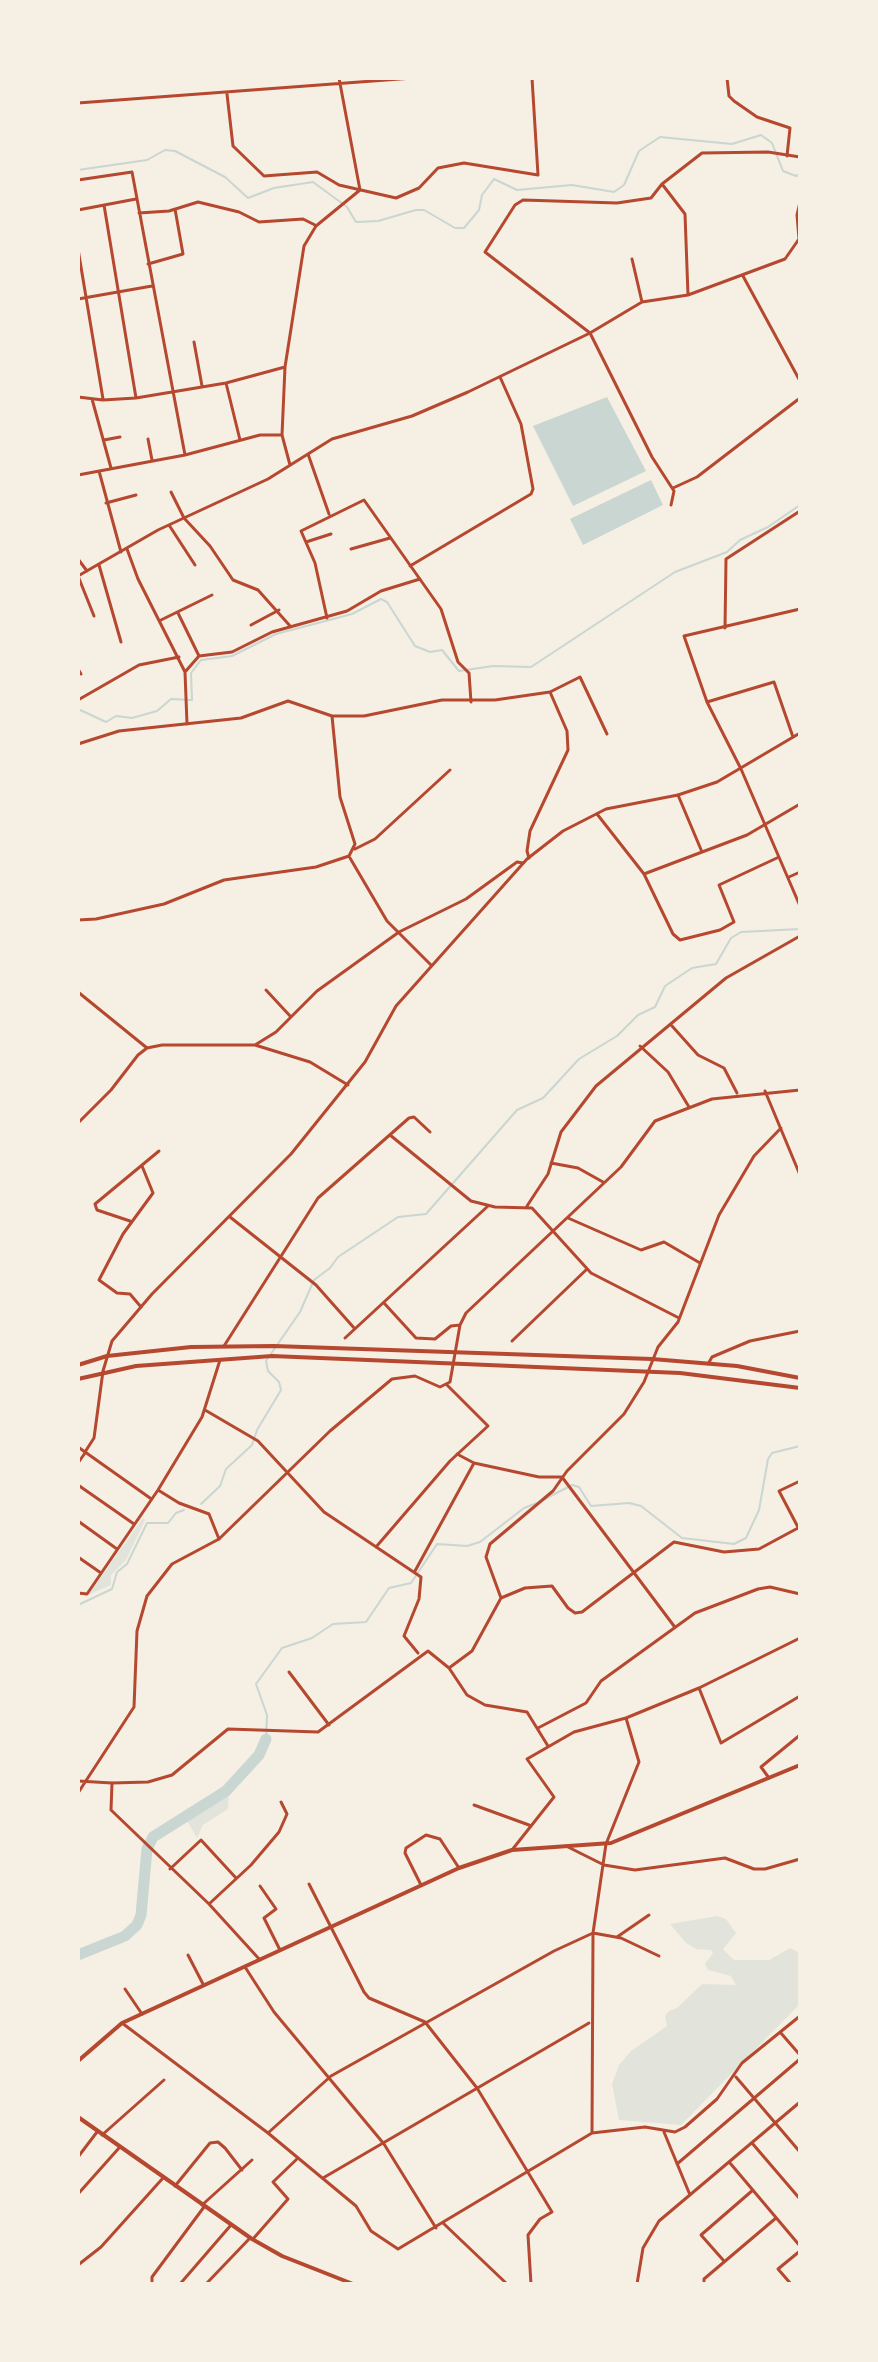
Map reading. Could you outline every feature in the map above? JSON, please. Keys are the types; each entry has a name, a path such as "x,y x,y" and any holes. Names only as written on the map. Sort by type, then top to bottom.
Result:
{"main road":[{"path":"78,1365 107,1356 224,1346 652,1359 800,1378"},
{"path":"78,1379 103,1371 221,1358 272,1356 648,1371 707,1375 800,1388"},
{"path":"78,2061 122,2023 459,1868 512,1850 606,1844 649,1830 800,1765"},
{"path":"78,2117 251,2238 282,2256 353,2284"}],"street":[{"path":"339,78 360,190"},
{"path":"78,103 413,78"},
{"path":"227,94 233,146 262,174 317,172 339,185 401,197 419,188 438,168 464,163 538,175 532,78"},
{"path":"727,78 729,96 734,101 757,117 790,128 787,156"},
{"path":"671,505 673,488 652,457 590,333 485,252 515,205 523,200 638,201 651,198 662,184 702,153 768,152 800,157"},
{"path":"78,180 132,172 185,455"},
{"path":"662,184 685,214 688,295"},
{"path":"290,466 282,435 285,367 304,246 316,226 360,190"},
{"path":"78,210 136,199"},
{"path":"139,213 175,209 198,202 239,212 259,222 303,219 316,226"},
{"path":"94,616 78,576 169,525 290,466 344,434 412,416 590,333 642,302 688,295 743,276 792,253 799,239 797,215 800,202"},
{"path":"104,205 136,398"},
{"path":"148,264 183,254 175,209"},
{"path":"78,249 103,400"},
{"path":"632,259 642,302"},
{"path":"743,276 800,381"},
{"path":"78,299 152,286"},
{"path":"194,342 202,386"},
{"path":"78,397 103,400 136,398 226,383 285,367"},
{"path":"410,566 531,494 533,489 521,424 500,377"},
{"path":"226,383 240,440"},
{"path":"673,488 697,477 800,398"},
{"path":"92,399 111,468"},
{"path":"78,466 79,475 185,455 240,440 282,435"},
{"path":"104,441 120,437"},
{"path":"148,439 152,460"},
{"path":"308,453 329,514"},
{"path":"99,471 121,552"},
{"path":"171,492 184,518 210,546 233,580 258,590 291,627"},
{"path":"106,503 136,495"},
{"path":"327,618 315,563 301,531 329,514 364,500 441,609 458,662 469,673 471,702"},
{"path":"725,628 726,559 800,511"},
{"path":"169,525 195,565"},
{"path":"306,542 331,534"},
{"path":"351,549 390,538"},
{"path":"127,548 138,579 185,672 187,724"},
{"path":"78,559 87,571"},
{"path":"99,565 121,642"},
{"path":"185,672 199,656 232,652 272,632 356,608 390,587 420,579"},
{"path":"161,620 212,595"},
{"path":"800,609 684,636 707,702 741,769 800,906"},
{"path":"251,625 279,610"},
{"path":"177,611 199,656"},
{"path":"78,700 139,665 179,657"},
{"path":"78,669 81,674"},
{"path":"78,744 106,733 241,718 288,701 332,716 378,714 442,700 471,702 550,692 572,679 583,678 607,734"},
{"path":"707,702 774,682 793,738"},
{"path":"527,860 530,831 568,750 567,731 550,692"},
{"path":"332,716 340,797 355,849"},
{"path":"78,1463 94,1438 103,1371 112,1341 141,1307 291,1154 348,1085 396,1006 527,860 563,831 596,813 618,805 678,795 717,782 800,733"},
{"path":"78,920 164,904 224,880 316,867 349,856 355,849 375,839 450,770"},
{"path":"678,795 702,852"},
{"path":"644,874 765,825 800,804"},
{"path":"596,813 644,874 673,934 680,940 720,930 734,922 719,885 779,857"},
{"path":"349,856 387,921 431,965"},
{"path":"255,1045 276,1032 317,991 399,932 466,899 517,862 527,860"},
{"path":"788,878 800,872"},
{"path":"527,1206 545,1180 561,1132 588,1093 628,1062 640,1046 672,1026 726,978 800,936"},
{"path":"266,990 291,1017"},
{"path":"78,992 147,1048"},
{"path":"672,1026 698,1055 724,1068 738,1095"},
{"path":"78,1123 147,1048 182,1043 255,1045 310,1062 348,1085"},
{"path":"640,1046 668,1072 689,1107"},
{"path":"447,1385 456,1364 460,1325 471,1308 621,1167 655,1121 689,1107 738,1095 800,1090"},
{"path":"765,1091 800,1175"},
{"path":"224,1346 311,1205 412,1117 430,1132"},
{"path":"501,1598 486,1557 487,1549 553,1491 562,1477 624,1414 652,1359 679,1318 710,1234 747,1166 781,1128"},
{"path":"390,1135 462,1197 488,1206 527,1206 537,1212 587,1269 679,1318"},
{"path":"132,1222 97,1210 95,1204 159,1151"},
{"path":"551,1163 578,1168 603,1182"},
{"path":"141,1307 130,1294 117,1293 99,1280 132,1222 153,1193 142,1166"},
{"path":"345,1338 488,1206"},
{"path":"230,1217 316,1285 355,1329"},
{"path":"568,1218 641,1250 664,1242 700,1263"},
{"path":"512,1341 587,1269"},
{"path":"384,1303 416,1338 435,1339 451,1326 460,1325"},
{"path":"708,1364 712,1357 750,1341 800,1331"},
{"path":"78,1593 87,1594 158,1490 205,1410 221,1358"},
{"path":"78,1793 136,1703 137,1631 147,1596 172,1564 219,1539 286,1473 392,1379 415,1376 434,1386 447,1385 488,1426 457,1454 376,1548"},
{"path":"205,1410 258,1441 324,1512 421,1577 419,1599 404,1636 419,1654"},
{"path":"78,1447 152,1499"},
{"path":"457,1454 474,1463 539,1477 562,1477"},
{"path":"414,1572 474,1463"},
{"path":"562,1477 674,1626"},
{"path":"449,1668 472,1651 501,1598 525,1588 552,1586 568,1608 575,1613 582,1612 674,1542 724,1552 759,1549 799,1530 779,1491 800,1481"},
{"path":"78,1485 135,1525"},
{"path":"158,1490 179,1503 209,1514 219,1539"},
{"path":"78,1521 118,1549"},
{"path":"78,1557 101,1573"},
{"path":"538,1728 586,1703 601,1681 695,1613 758,1589 770,1587 800,1594"},
{"path":"512,1850 554,1797 527,1759 586,1727 626,1718 699,1688 800,1638"},
{"path":"78,1781 148,1782 172,1775 228,1729 309,1734 329,1725 419,1654 433,1652 449,1668 467,1695 485,1705 527,1712 548,1746"},
{"path":"289,1672 329,1725"},
{"path":"699,1688 721,1743 800,1696"},
{"path":"592,2133 590,2022 593,1933 606,1844 639,1762 626,1718"},
{"path":"769,1779 761,1767 800,1735"},
{"path":"112,1783 111,1810 209,1904 260,1960"},
{"path":"209,1904 258,1857 287,1820 281,1802"},
{"path":"474,1805 529,1825"},
{"path":"421,1885 405,1853 406,1848 426,1835 440,1839 459,1868"},
{"path":"170,1869 201,1840 236,1878"},
{"path":"566,1846 604,1865 635,1870 725,1858 744,1866 765,1869 800,1859"},
{"path":"309,1884 328,1928 369,1998 425,2022 477,2088 552,2212 540,2219 528,2235 531,2284"},
{"path":"260,1886 276,1909 264,1918 280,1950"},
{"path":"617,1937 649,1915"},
{"path":"268,2133 331,2076 554,1951 593,1933 617,1937 659,1956"},
{"path":"188,1955 204,1985"},
{"path":"244,1967 274,2012 331,2076 384,2144 436,2228"},
{"path":"125,1989 142,2014"},
{"path":"122,2023 323,2178 356,2206 371,2231 398,2249 592,2133 645,2127 675,2132 695,2121 736,2077 742,2063 800,2016"},
{"path":"323,2178 590,2022"},
{"path":"677,2164 800,2057 780,2032"},
{"path":"736,2077 800,2152"},
{"path":"78,2157 100,2134 164,2080"},
{"path":"637,2284 639,2262 659,2221 799,2104"},
{"path":"664,2131 690,2195"},
{"path":"174,2186 210,2143 218,2142 242,2170"},
{"path":"752,2143 800,2199"},
{"path":"78,2193 119,2148"},
{"path":"206,2284 288,2199 273,2182 298,2158"},
{"path":"152,2284 152,2277 203,2206 252,2160"},
{"path":"729,2162 800,2248 778,2269 791,2284"},
{"path":"78,2265 101,2247 163,2178"},
{"path":"724,2261 701,2235 753,2190"},
{"path":"704,2284 704,2279 776,2218"},
{"path":"443,2223 507,2284"},
{"path":"180,2284 231,2225"}],"shaded area":[{"path":"607,397 646,471 573,506 533,426"},
{"path":"651,480 663,505 583,545 570,519"},
{"path":"143,1518 145,1520 126,1560 111,1575 111,1585 88,1595"},
{"path":"229,1792 228,1809 203,1825 197,1838 186,1819"},
{"path":"717,1916 726,1919 736,1933 723,1949 734,1960 769,1960 790,1948 798,1952 800,2004 681,2125 619,2120 612,2084 619,2065 631,2051 667,2026 665,2016 669,2011 677,2008 702,1984 736,1985 731,1976 708,1970 705,1964 713,1953 711,1950 696,1949 686,1943 670,1924"}],"waterway":[{"path":"78,170 147,160 165,150 175,151 225,177 248,198 274,188 313,182 347,207 356,222 378,221 424,210 455,228 464,228 479,210 482,195 494,179 517,190 572,185 614,192 624,185 639,151 660,137 732,144 761,135 772,143 783,171 796,176 800,174"},
{"path":"78,709 106,722 116,716 132,718 157,711 171,699 192,700 191,673 201,660 232,656 276,634 352,614 381,599 387,602 415,646 430,652 442,650 459,671 493,666 531,667 675,572 727,552 740,540 768,527 800,505"},
{"path":"201,1504 220,1486 226,1469 252,1445 257,1430 281,1390 279,1382 268,1371 266,1361 300,1312 314,1280 330,1268 338,1257 398,1217 426,1214 517,1110 543,1098 579,1059 617,1036 638,1015 655,1007 665,986 692,968 716,964 731,938 741,932 800,929"},
{"path":"543,1500 572,1485 579,1487 591,1506 629,1503 641,1506 682,1538 734,1544 746,1538 759,1510 768,1459 772,1453 800,1446"},
{"path":"266,1739 267,1715 256,1684 282,1648 312,1638 333,1624 366,1622 389,1588 411,1583 437,1544 467,1546 480,1542 524,1508 537,1503"},
{"path":"78,1605 112,1589 117,1572 127,1564 147,1523 168,1523 176,1513 184,1510"},
{"path":"78,1955 125,1936 137,1925 141,1915 147,1849 153,1837 226,1791 259,1755 266,1739"}]}
